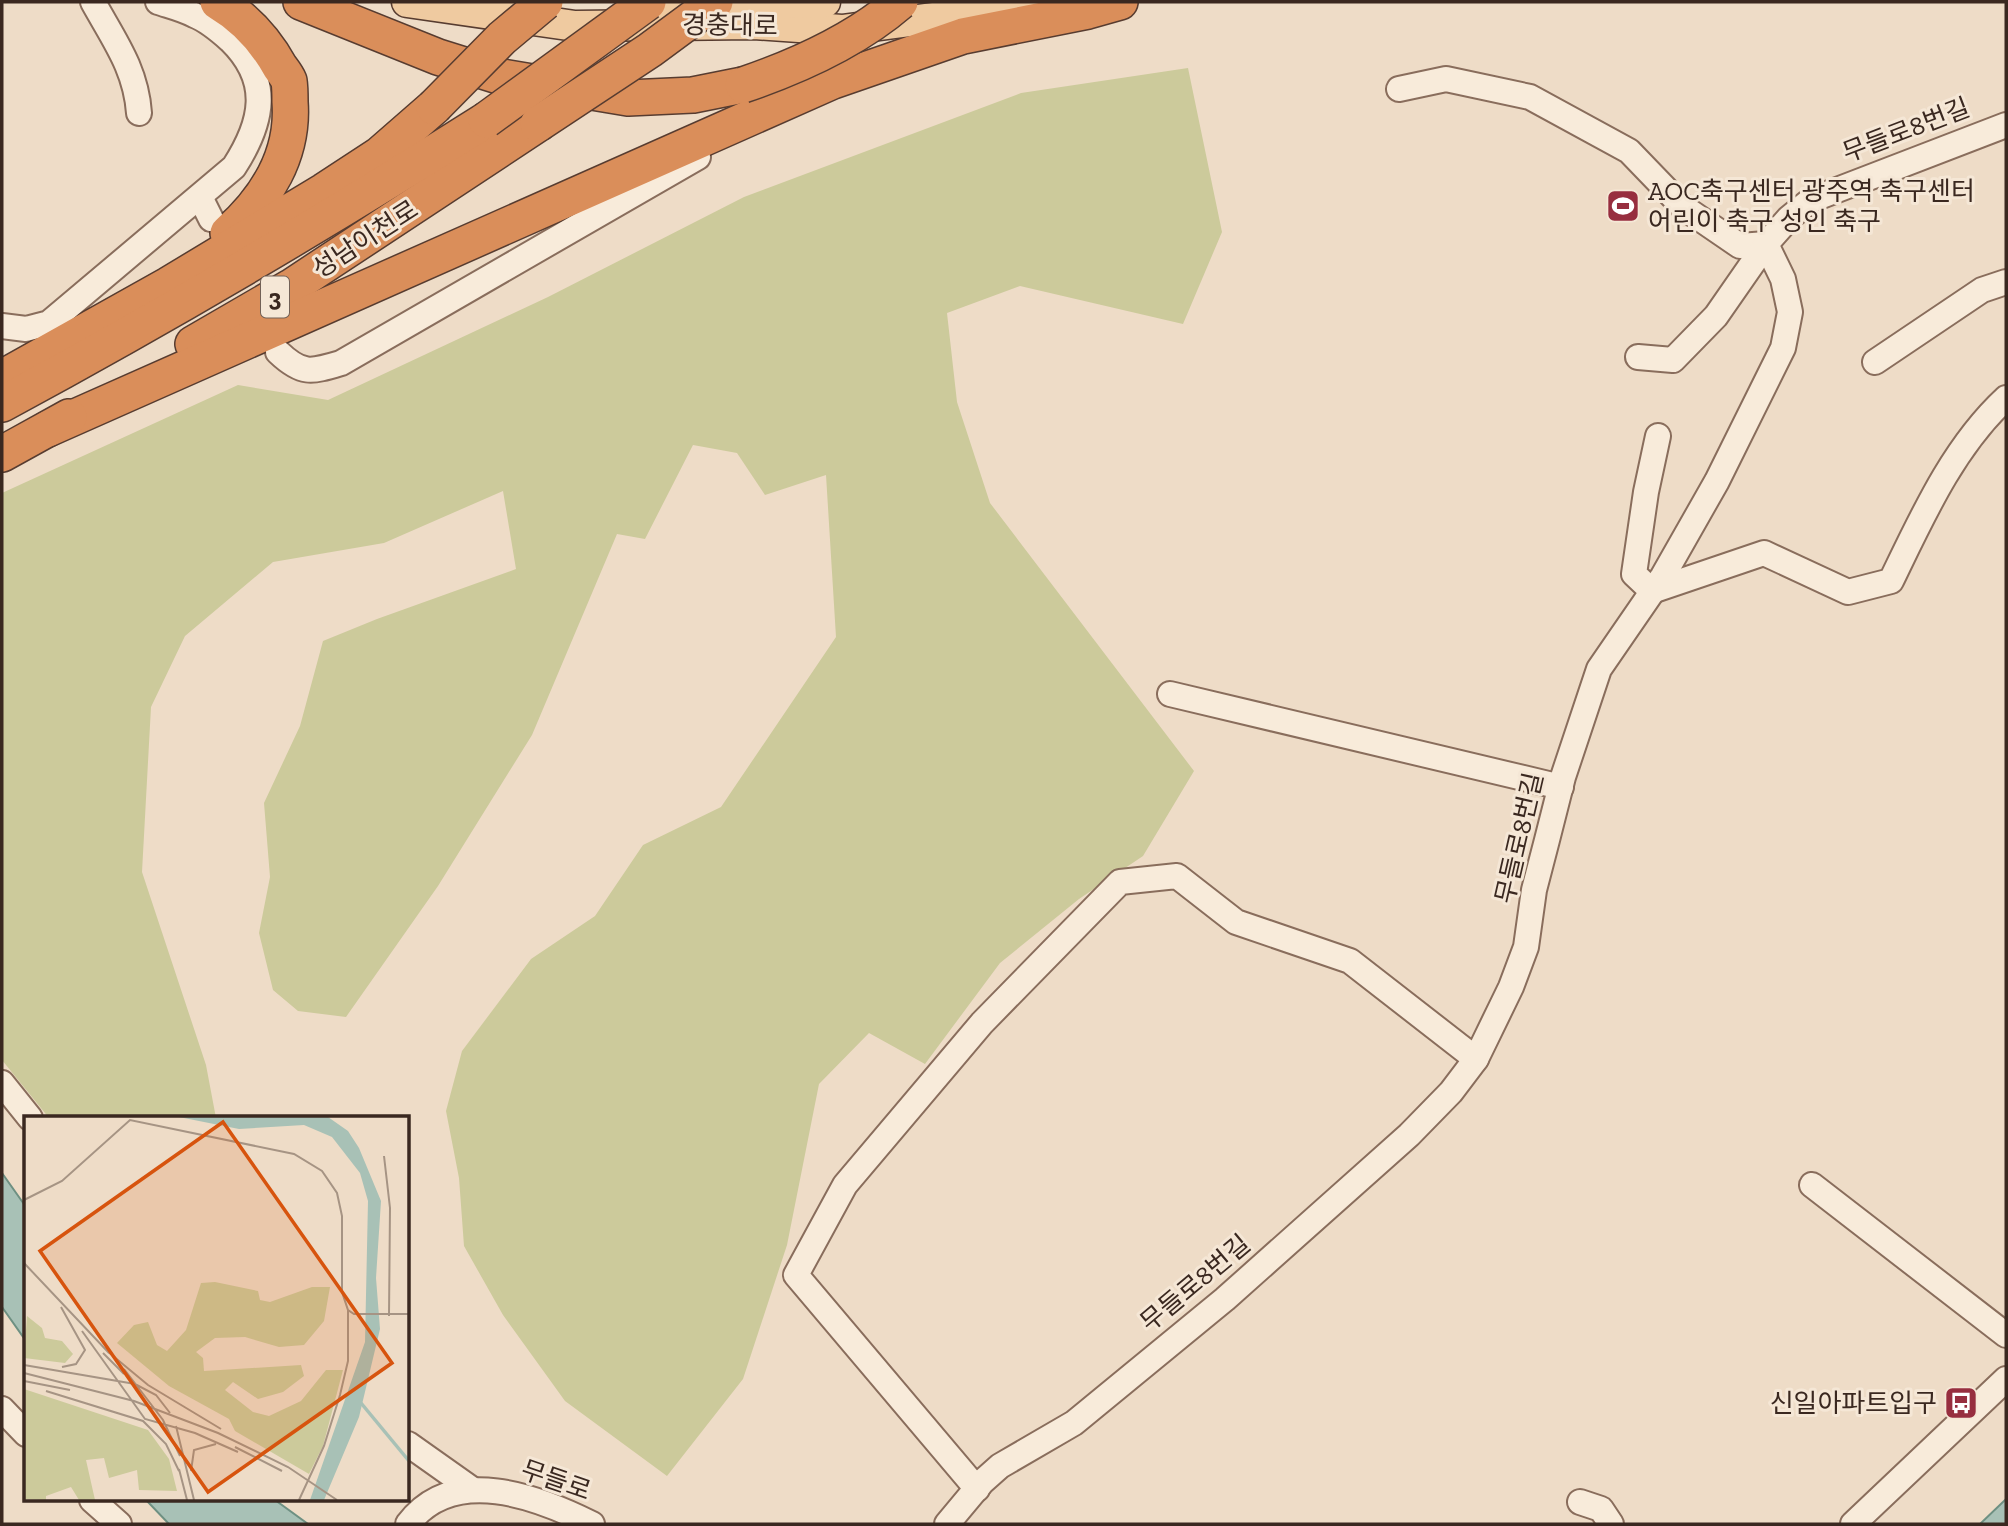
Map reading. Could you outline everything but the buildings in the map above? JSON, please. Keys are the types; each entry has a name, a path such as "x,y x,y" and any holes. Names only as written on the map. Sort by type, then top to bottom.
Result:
{"highway":[{"path":"168,285 247,216 271,184 286,151 291,116 289,81 269,47 240,15 218,2"},
{"path":"301,2 438,57 502,77 628,98 693,95 743,85 787,70 825,52 900,2"},
{"path":"2,378 168,285 379,155 435,107 502,38 545,2"},
{"name":"성남이천로","path":"2,404 113,344 351,205 486,120 649,2"},
{"name":"성남이천로","path":"2,454 291,287 650,50 715,2"},
{"path":"48,429 833,81 963,36 1120,2"}],"main road":[{"name":"경충대로","path":"407,2 575,26 754,24 842,30 1054,2"},
{"name":"경충대로","path":"649,2 825,2"}],"street":[{"path":"93,2 132,73 138,91 139,113"},
{"path":"2,326 26,329 49,323 205,208 250,144 259,111 258,84 245,55 196,15 158,2"},
{"path":"1399,89 1446,79 1530,97 1629,151 1683,207 1740,246 1766,244"},
{"path":"278,352 294,367 316,370 341,363 592,216 833,81"},
{"name":"무들로8번길","path":"947,1524 976,1489 1000,1466 1074,1423 1225,1299 1409,1135 1451,1092 1476,1059 1511,987 1526,947 1534,890 1560,787 1599,669 1652,591 1717,481 1783,348 1790,312 1783,279 1766,244 1789,218 1811,200 2006,125"},
{"path":"1638,357 1673,360 1716,316 1766,244"},
{"path":"1875,362 1982,290 2006,282"},
{"path":"1658,436 1646,492 1634,574 1652,591 1764,553 1848,592 1891,581 1936,491 1988,415 2006,398"},
{"path":"1170,694 1560,787"},
{"path":"976,1489 796,1275 845,1185 982,1023 1120,882 1177,876 1236,922 1350,961 1476,1059"},
{"path":"2,1083 28,1116"},
{"path":"1812,1185 2006,1335"},
{"path":"1853,1524 2006,1379"},
{"path":"2,1409 24,1432"},
{"path":"410,1445 473,1490"},
{"name":"무들로","path":"413,1517 442,1499 473,1490 512,1493 549,1503 592,1524"},
{"path":"94,1502 119,1524"},
{"path":"1580,1502 1601,1509 1611,1524"}],"shaded area":[{"path":"1188,68 1222,232 1183,324 1020,286 947,313 957,402 990,503 1194,771 1143,856 1079,899 1000,963 925,1064 869,1033 819,1084 787,1245 743,1379 667,1476 565,1401 503,1315 464,1246 459,1178 446,1111 462,1051 531,959 595,916 643,845 721,807 836,637 826,475 765,495 737,453 693,445 645,539 617,534 532,735 438,886 346,1017 298,1011 273,990 259,933 270,877 264,803 300,726 323,641 516,569 503,491 384,543 273,562 185,636 151,707 142,872 206,1065 216,1116 47,1116 2,1060 2,493 238,385 328,400 548,297 744,197 1021,93"},
{"path":"2,1173 24,1204 24,1338 2,1307"},
{"path":"2006,1499 2006,1524 1980,1524"},
{"path":"148,1502 278,1502 308,1524 169,1524"}],"place":[{"name":"AOC축구센터 광주역 축구센터 어린이 축구 성인 축구","path":"1623,206"},
{"name":"신일아파트입구","path":"1961,1403"}]}
